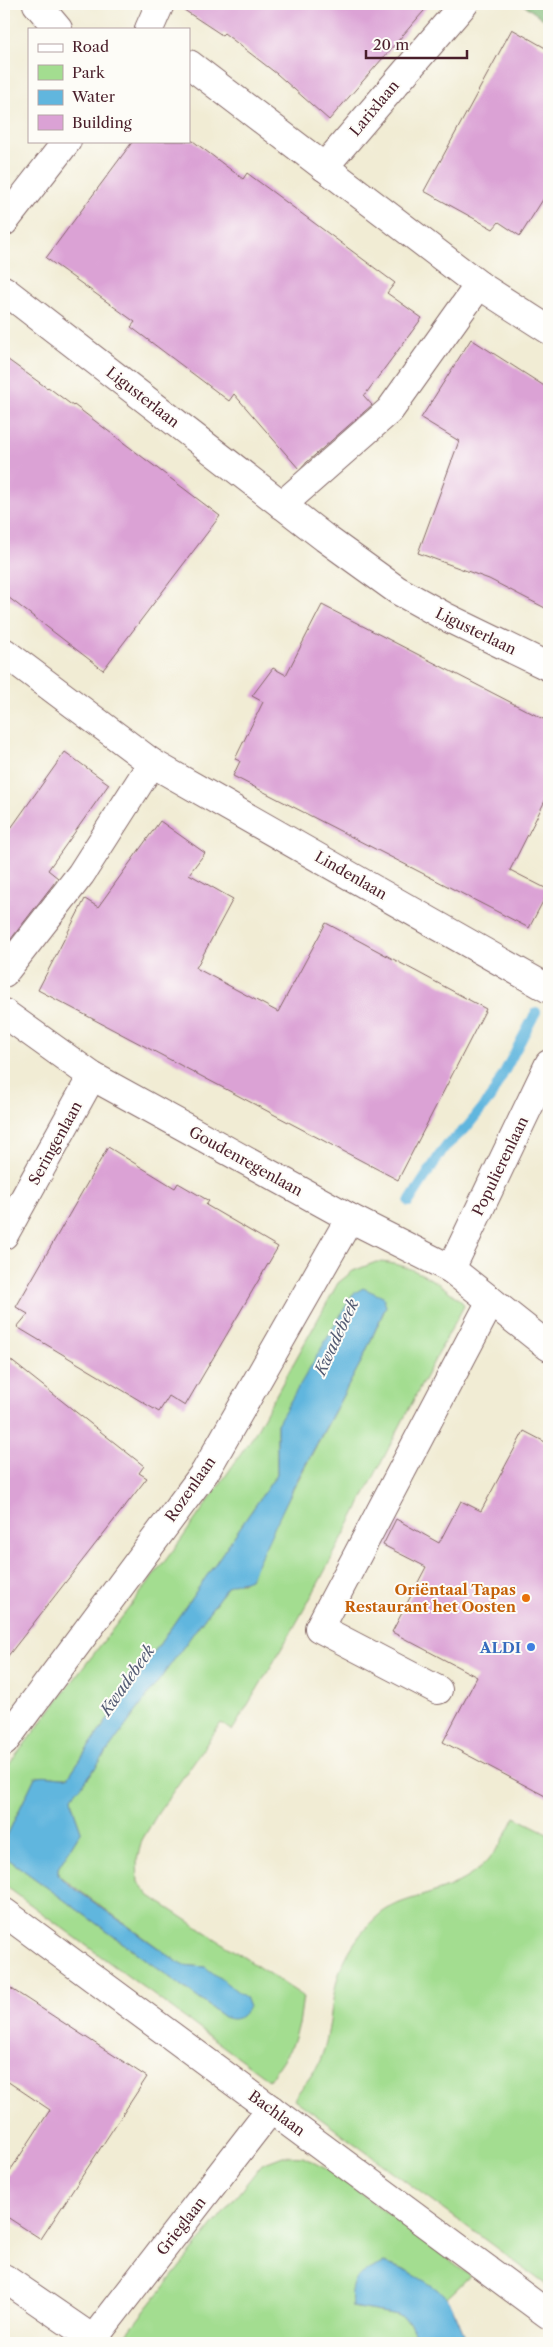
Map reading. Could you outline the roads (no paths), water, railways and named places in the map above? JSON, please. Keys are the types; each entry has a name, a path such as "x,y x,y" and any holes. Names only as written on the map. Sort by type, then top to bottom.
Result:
{"street":[{"path":"36,4 57,28"},
{"path":"149,28 160,4"},
{"name":"Larixlaan","path":"324,167 464,4"},
{"path":"190,65 479,285 549,330"},
{"path":"4,222 67,142"},
{"path":"282,505 390,410 479,285"},
{"name":"Ligusterlaan","path":"4,290 282,505 397,590 444,616 549,667"},
{"name":"Lindenlaan","path":"4,652 152,763 549,989"},
{"path":"4,973 77,880 152,763"},
{"name":"Goudenregenlaan","path":"4,1013 92,1076 350,1218 451,1269 549,1347"},
{"name":"Populierenlaan","path":"451,1269 549,1064"},
{"name":"Seringenlaan","path":"4,1235 92,1076"},
{"name":"Rozenlaan","path":"4,1742 205,1472 350,1218"},
{"path":"438,1690 320,1628 491,1301"},
{"name":"Bachlaan","path":"4,1912 549,2315"},
{"name":"Grieglaan","path":"92,2341 271,2109"},
{"path":"4,2278 92,2341"}],"water":[{"path":"363,1288 383,1297 386,1306 361,1362 295,1484 250,1579 227,1587 72,1797 74,1811 81,1831 58,1868 58,1875 64,1881 182,1965 205,1967 245,1997 249,2007 238,2018 232,2019 224,2017 4,1856 4,1842 35,1777 43,1775 68,1777 277,1474 277,1424 353,1294"},
{"path":"384,2263 417,2277 440,2291 449,2301 455,2312 468,2343 420,2343 411,2323 398,2315 352,2307 354,2283 368,2270"}],"waterway":[{"name":"Kwadebeek","path":"409,1202 444,1148 467,1127 491,1097 536,1012"}],"place":[{"name":"Oriëntaal Tapas Restaurant het Oosten","path":"526,1598"},
{"name":"ALDI","path":"531,1647"}]}
